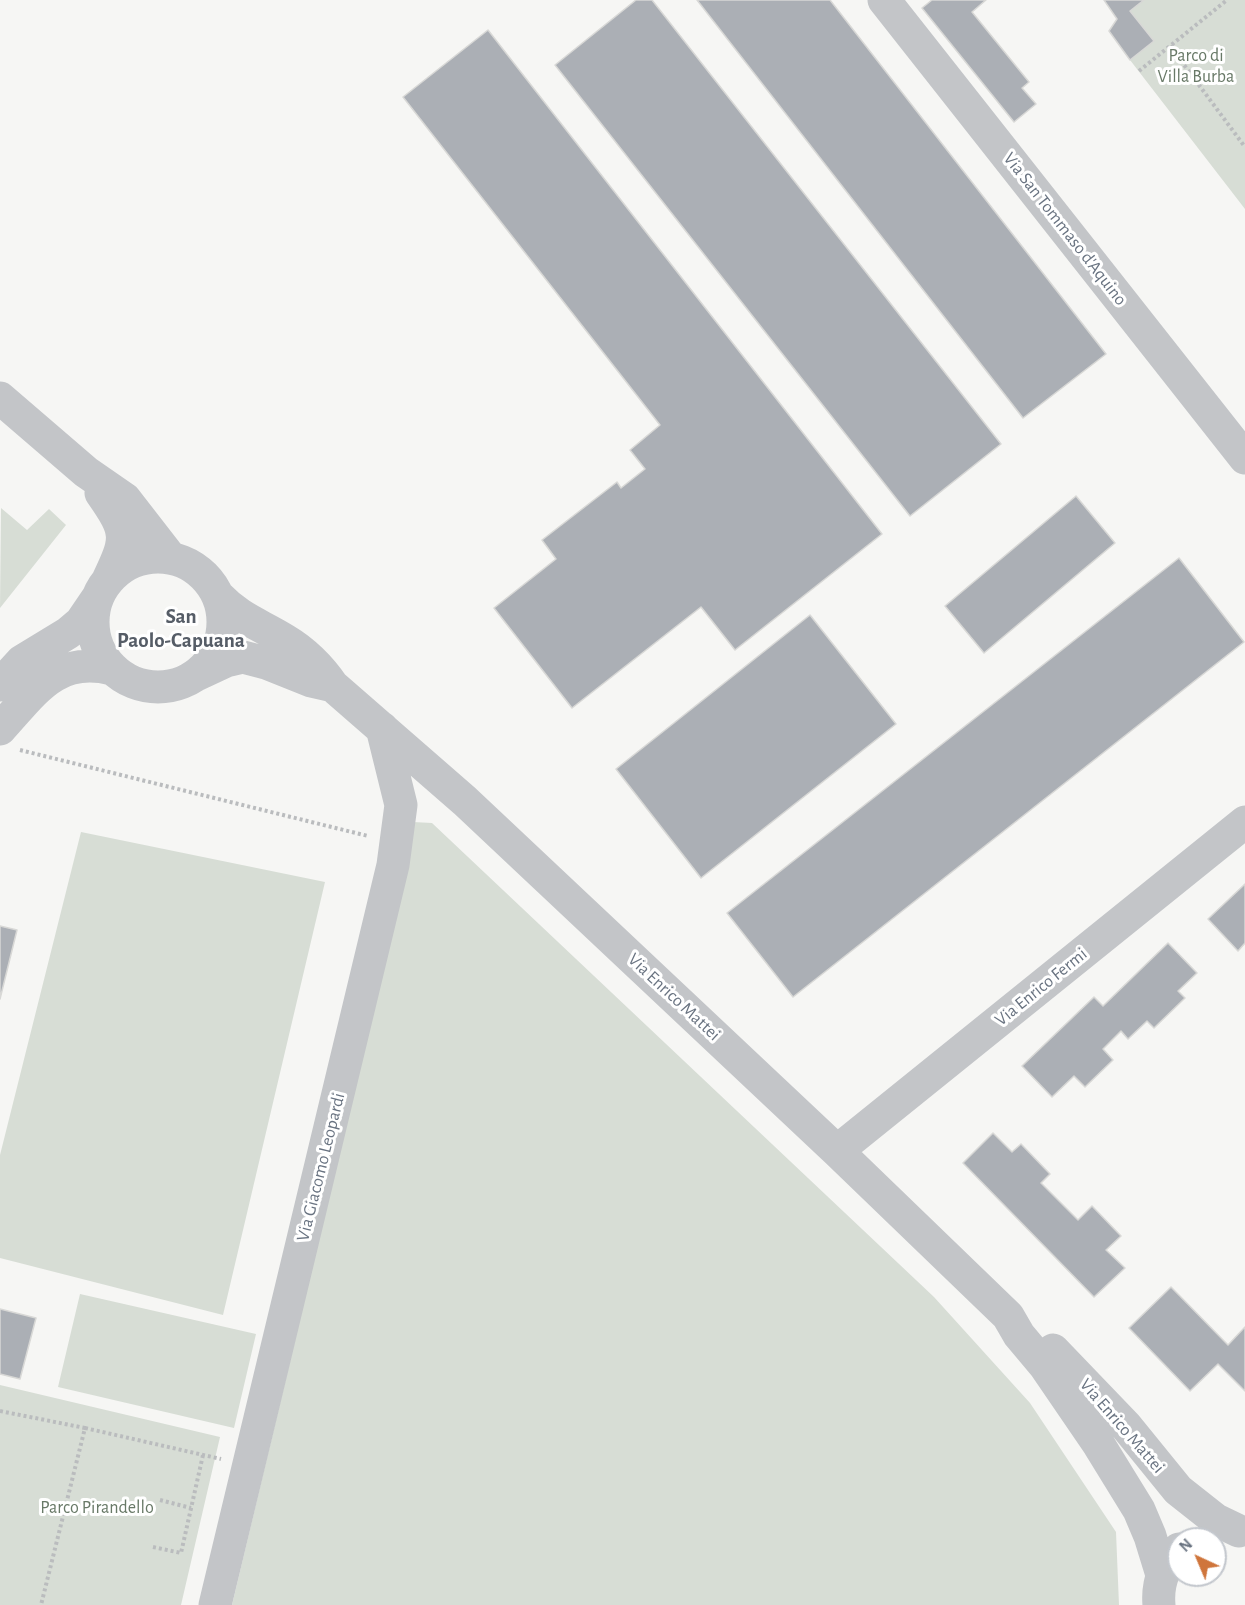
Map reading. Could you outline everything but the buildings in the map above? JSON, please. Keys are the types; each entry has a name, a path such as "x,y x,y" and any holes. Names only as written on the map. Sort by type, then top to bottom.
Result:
{"street":[{"name":"Via San Tommaso d'Aquino","path":"884,0 1245,458"},
{"path":"0,398 86,472 125,499 170,557"},
{"path":"0,685 22,660 68,633 81,622 102,589 123,547 121,527 86,472"},
{"path":"6,738 44,681 64,669 98,665 112,669 129,680 146,686 162,687 179,683 195,675 210,660 218,647 222,632 223,614 218,596 207,578 190,565 170,557 153,557 135,561 120,569 102,589 93,614 94,634 101,654 112,669"},
{"name":"Via Enrico Mattei","path":"218,596 241,617 285,640 305,654 322,670 333,686 465,801 837,1151 1008,1316 1029,1328 1058,1354 1126,1426 1178,1490 1216,1520 1242,1532"},
{"name":"Via Enrico Mattei","path":"195,675 226,661 243,657 266,663 311,681 333,686"},
{"name":"Via Giacomo Leopardi","path":"215,1605 393,865 401,805 382,728"},
{"name":"Via Enrico Fermi","path":"837,1151 1245,822"},
{"name":"Via Enrico Mattei","path":"1008,1316 1019,1335 1045,1366 1099,1445 1139,1510 1167,1576"},
{"path":"1227,1532 1242,1532"}],"path":[{"path":"1139,71 1227,0"},
{"path":"1170,46 1245,147"},
{"path":"6,738 375,838"},
{"path":"0,1410 225,1460"},
{"path":"42,1605 84,1428"},
{"path":"153,1547 181,1553 203,1455"},
{"path":"160,1500 191,1508"}],"green space":[{"name":"Parco di Villa Burba","path":"1144,0 1245,0 1245,209 1130,60 1154,41 1130,11"},
{"path":"1,508 27,530 49,509 66,525 0,608"},
{"path":"413,822 432,823 934,1297 1030,1403 1116,1532 1119,1605 232,1605 344,1134"},
{"path":"81,832 325,882 223,1315 0,1258 0,1155"},
{"path":"80,1294 256,1334 234,1428 58,1387"},
{"name":"Parco Pirandello","path":"0,1385 220,1437 181,1605 0,1605"}],"district":[{"name":"San Paolo-Capuana","path":"181,629"}]}
